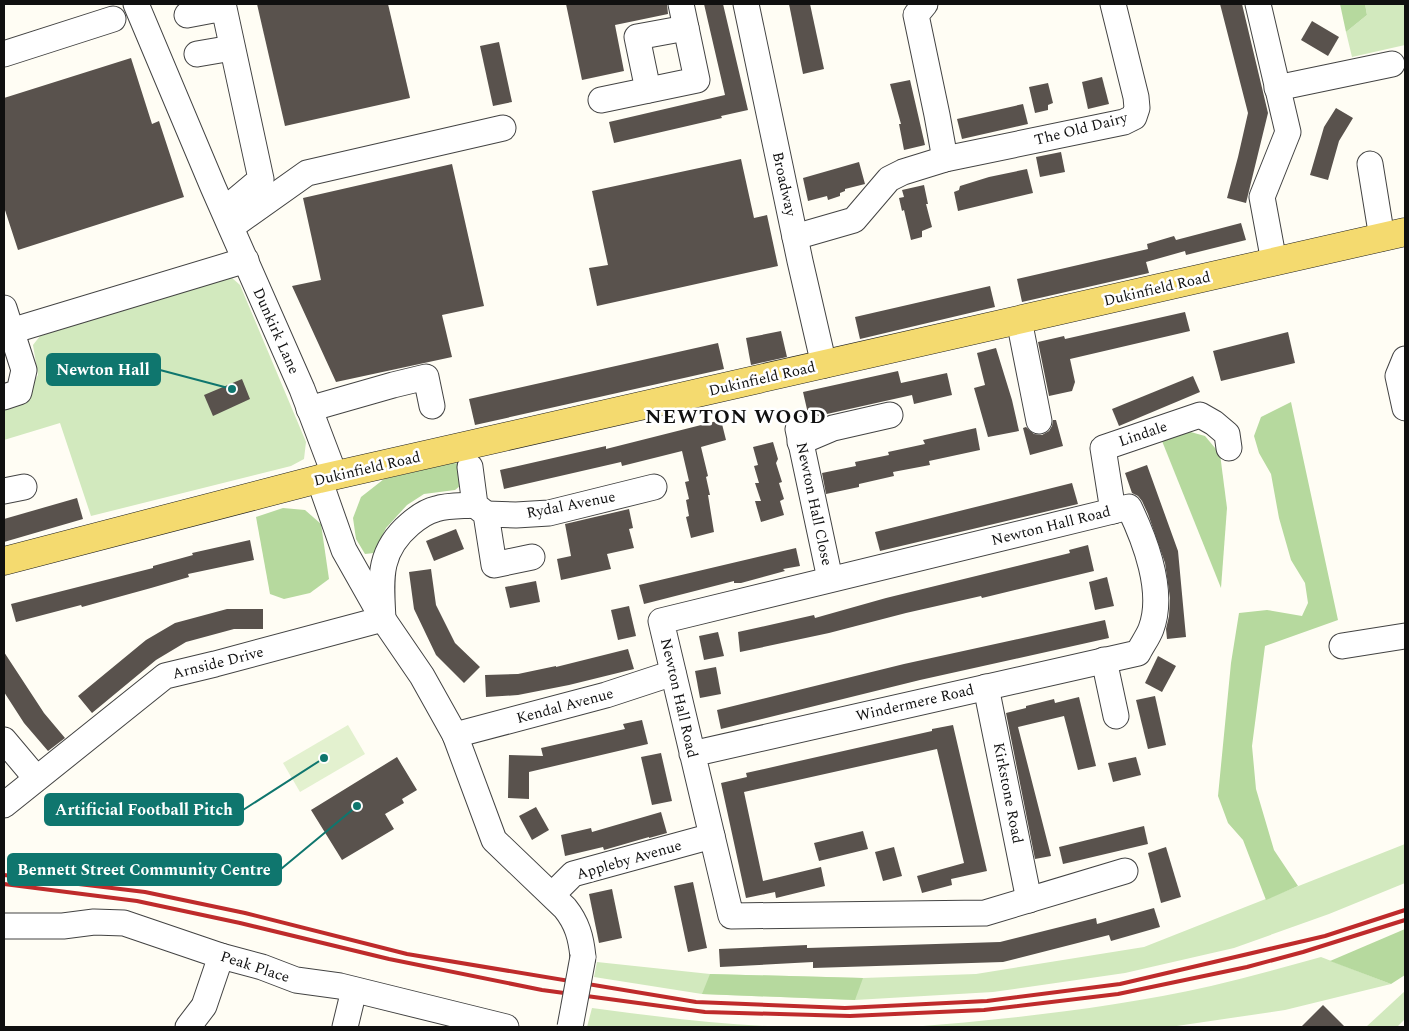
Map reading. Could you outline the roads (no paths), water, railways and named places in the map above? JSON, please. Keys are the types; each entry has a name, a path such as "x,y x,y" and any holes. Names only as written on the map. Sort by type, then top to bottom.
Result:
{"main road":[{"name":"Dukinfield Road","path":"4,561 327,478 1394,235"}],"street":[{"name":"Dunkirk Lane","path":"136,4 309,409 344,550 383,619 422,676 455,735 494,840 553,894 574,919 580,936 583,956 570,1027"},
{"name":"Broadway","path":"746,4 824,364"},
{"path":"925,4 916,15 937,115 944,159"},
{"name":"The Old Dairy","path":"795,237 854,220 889,179 903,172 944,159 1124,122 1134,117 1137,108 1136,97 1113,4"},
{"path":"1258,4 1288,132 1262,197 1274,262"},
{"path":"187,15 224,8 261,179 227,219"},
{"path":"601,100 697,80 684,16 637,37 648,90"},
{"path":"4,54 113,19"},
{"path":"197,54 232,48"},
{"path":"1278,88 1392,64"},
{"path":"227,219 307,173 503,128"},
{"path":"1370,164 1394,235"},
{"path":"4,397 19,392 24,370 8,320 246,260"},
{"path":"1018,320 1039,421"},
{"path":"1405,359 1398,376 1405,408"},
{"path":"309,409 392,384 426,377 432,406"},
{"name":"Newton Hall Close","path":"830,579 799,436 890,415"},
{"name":"Lindale","path":"1113,511 1103,448 1200,415 1214,423 1227,434 1229,448"},
{"path":"470,467 494,565 532,557"},
{"name":"Rydal Avenue","path":"383,619 381,583 384,562 390,547 399,533 416,519 436,509 480,509 516,516 548,513 654,487"},
{"name":"Newton Hall Road","path":"1125,871 985,913 731,916 661,621 1129,507 1147,547 1154,582 1155,608 1151,629 1138,652"},
{"name":"Arnside Drive","path":"4,805 165,676 383,619"},
{"path":"1342,646 1405,636"},
{"name":"Windermere Road","path":"692,754 1138,652"},
{"path":"1104,660 1116,716"},
{"name":"Kendal Avenue","path":"455,735 606,695 673,673"},
{"name":"Kirkstone Road","path":"986,687 1030,900"},
{"path":"4,740 36,778"},
{"name":"Appleby Avenue","path":"553,894 573,874 712,836"},
{"name":"Peak Place","path":"4,926 62,926 94,922 124,923 220,956 262,967 296,980 340,986 495,1026"},
{"path":"193,1026 204,1006 220,956"},
{"path":"345,1027 354,990"}],"railway":[{"path":"4,875 145,892 245,913 407,954 696,1002 845,1008 987,1001 1120,984 1325,936 1405,910"},
{"path":"4,884 137,901 240,923 389,959 542,990 705,1012 850,1016 984,1010 1118,994 1247,967 1303,952 1405,920"}],"place":[{"name":"Newton Hall","path":"232,389"},
{"name":"Artificial Football Pitch","path":"324,758"},
{"name":"Bennett Street Community Centre","path":"357,806"}],"district":[{"name":"NEWTON WOOD","path":"736,417"}]}
